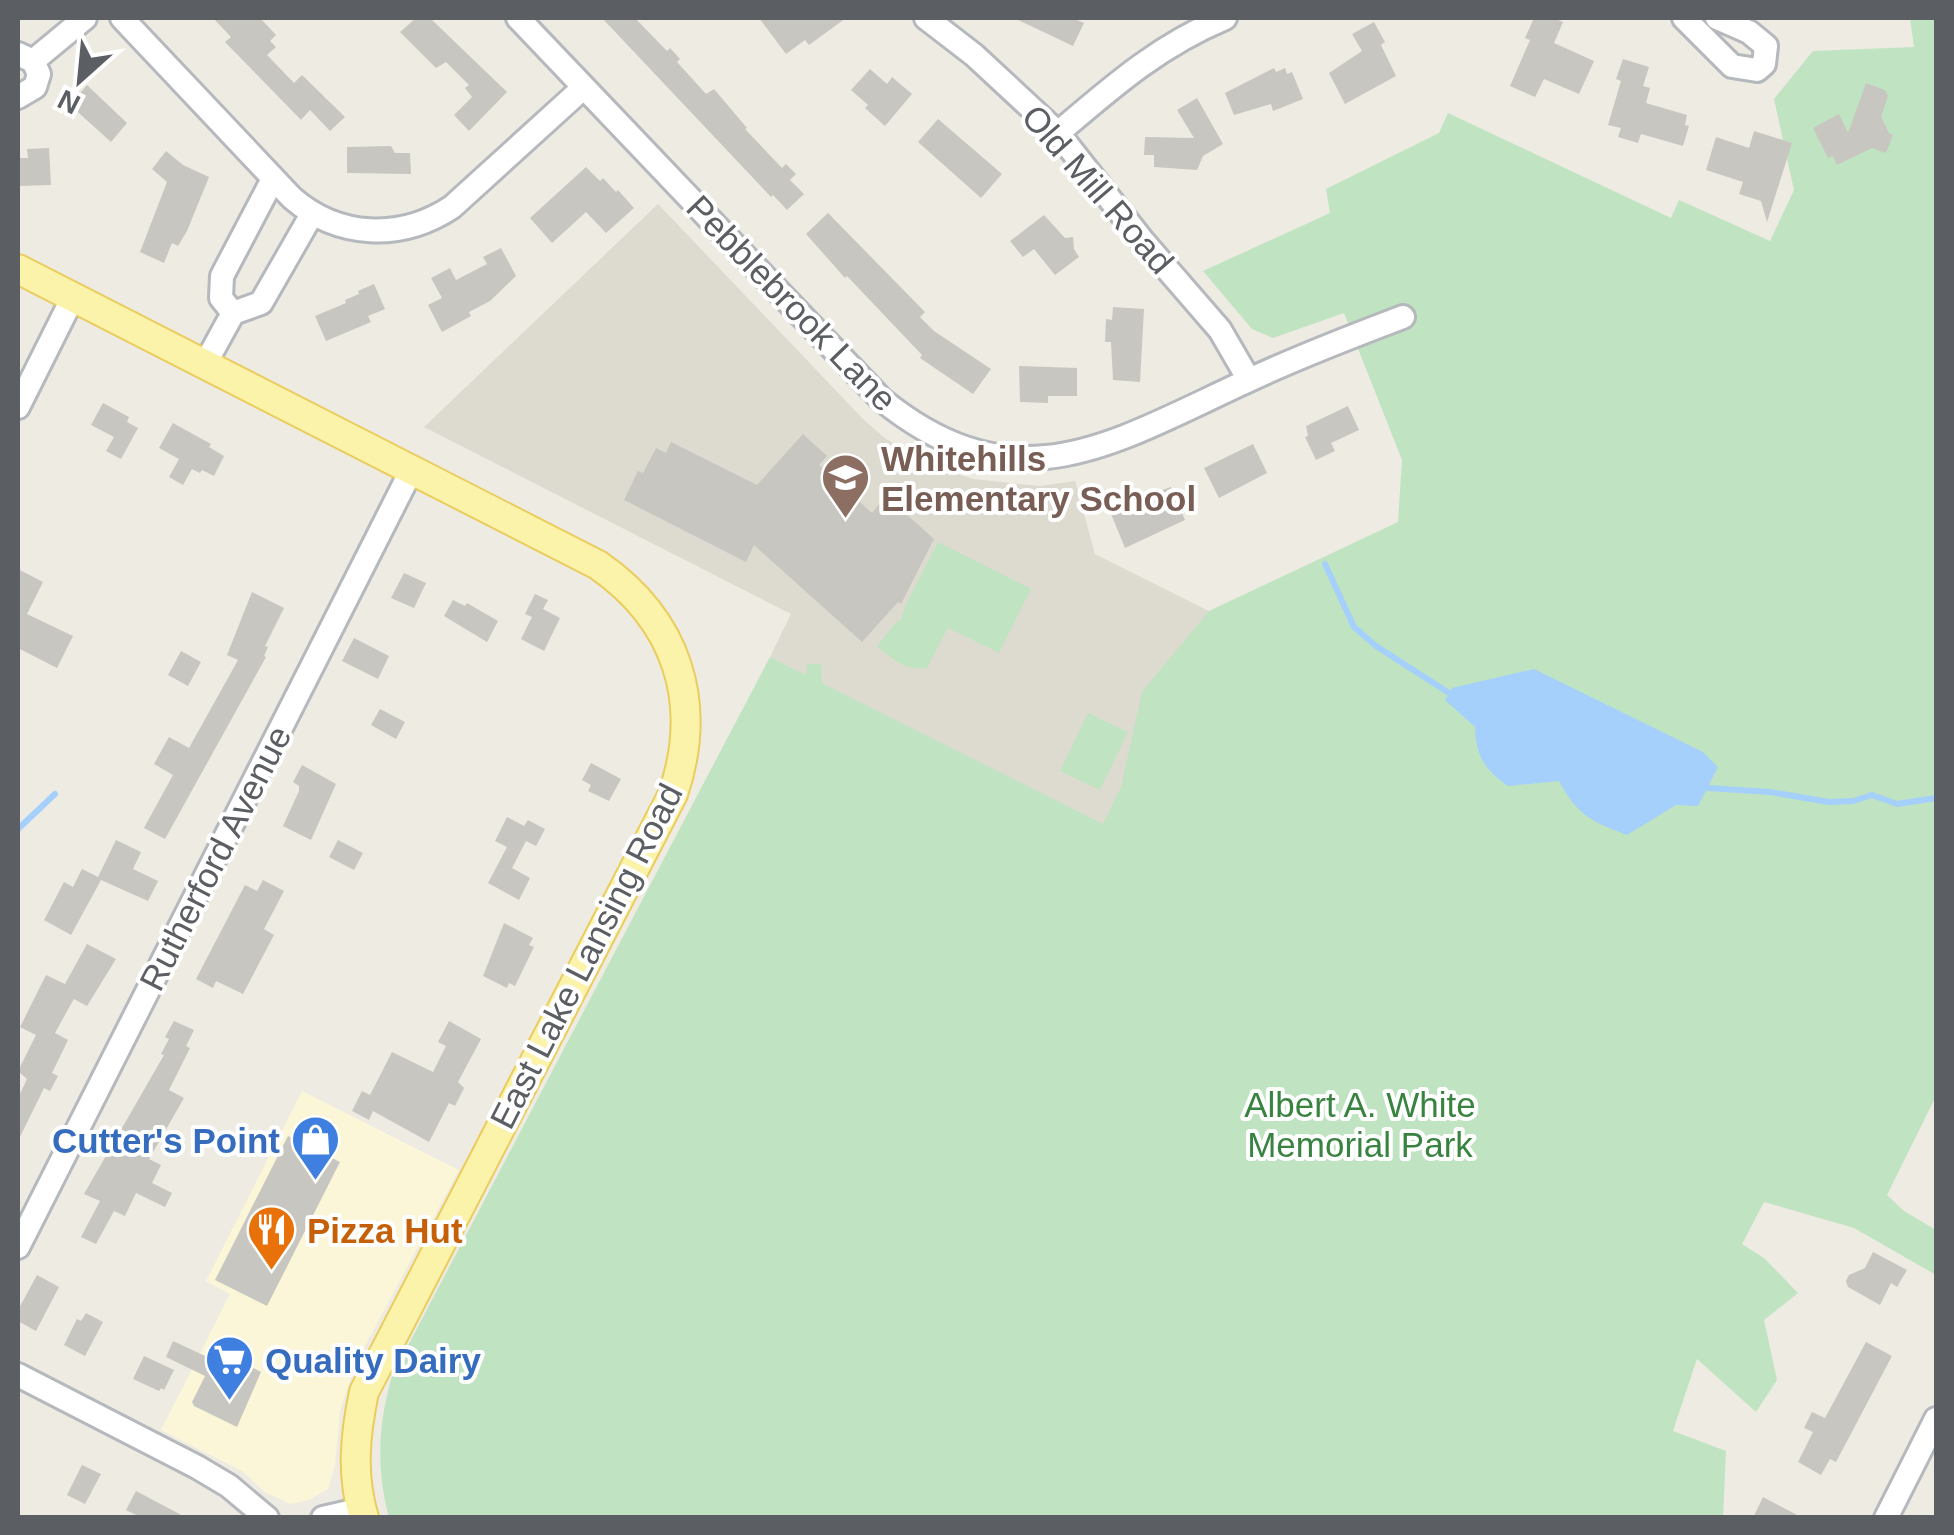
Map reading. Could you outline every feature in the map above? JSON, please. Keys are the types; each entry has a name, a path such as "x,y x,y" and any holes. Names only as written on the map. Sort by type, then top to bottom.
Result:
{"main road":[{"name":"East Lake Lansing Road","path":"18,269 598,565 629,589 660,629 675,660 684,693 686,734 680,774 664,812 364,1392 354,1446 363,1513"}],"street":[{"path":"18,97 35,87 39,74 26,58 86,18"},
{"path":"122,18 273,180 312,214 346,228 387,231 432,221 583,88"},
{"name":"Pebblebrook Lane","path":"518,18 881,399 908,421 977,454 1013,458 1054,456 1102,446 1402,317"},
{"name":"Old Mill Road","path":"926,18 1058,133 1142,240 1220,330 1249,380"},
{"path":"1058,133 1141,62 1184,35 1226,18"},
{"path":"1684,18 1732,66 1757,70 1764,64 1766,46 1759,38 1717,18"},
{"path":"233,313 221,298 222,276 273,180"},
{"path":"206,364 233,313 261,304 312,214"},
{"path":"18,407 73,297"},
{"name":"Rutherford Avenue","path":"18,1247 412,470"},
{"path":"18,1375 197,1467 267,1518"},
{"path":"1886,1518 1936,1419"},
{"path":"323,1518 363,1513"}],"shaded area":[{"name":"Whitehills Elementary School","path":"658,204 886,439 942,469 973,479 1040,486 1075,481 1095,554 1209,611 1103,825 770,657 791,614 424,427"},
{"path":"302,1091 459,1170 356,1363 340,1411 335,1465 328,1489 309,1500 290,1504 265,1492 242,1471 161,1430 230,1294 206,1281"}],"green space":[{"name":"Albert A. White Memorial Park","path":"1910,18 1936,18 1936,1096 1887,1195 1904,1211 1936,1230 1936,1275 1854,1228 1764,1202 1742,1244 1764,1258 1798,1293 1764,1320 1777,1380 1756,1412 1697,1359 1673,1431 1726,1451 1723,1517 389,1518 380,1447 392,1376 770,657 806,675 807,664 821,664 822,683 1103,824 1121,787 1142,692 1209,611 1398,522 1402,460 1344,313 1273,338 1252,329 1203,271 1330,213 1326,189 1439,133 1448,113 1671,218 1679,200 1770,241 1794,190 1774,99 1813,51 1914,47"},
{"path":"938,542 1031,589 999,653 948,628 927,668 913,668 894,660 877,646 901,620"},
{"path":"1088,713 1128,732 1100,790 1060,771"}],"water":[{"path":"1534,669 1703,752 1718,767 1698,806 1676,805 1627,835 1587,816 1559,781 1508,786 1500,780 1480,754 1475,727 1445,700 1452,688"}],"building":[{"path":"213,18 260,18 276,35 270,41 276,47 267,55 294,83 302,75 345,117 330,131 310,110 301,120 225,42 231,37"},
{"path":"416,18 430,18 507,92 469,131 454,115 472,97 465,88 469,85 446,62 436,68 400,32"},
{"path":"602,18 635,18 667,51 670,48 680,59 677,62 706,94 714,89 782,168 786,164 796,174 790,180 804,194 787,210 771,197"},
{"path":"759,18 846,18 809,45 805,40 786,54"},
{"path":"1014,18 1072,18 1084,23 1073,46"},
{"path":"1534,18 1563,22 1554,43 1594,61 1579,94 1544,79 1535,97 1510,86 1530,40 1525,38"},
{"path":"1374,22 1396,76 1345,104 1329,73 1362,51 1352,34"},
{"path":"1623,59 1649,67 1643,86 1650,88 1646,103 1687,115 1685,125 1689,126 1683,146 1641,134 1638,143 1618,137 1621,128 1608,125"},
{"path":"1274,68 1276,72 1285,68 1287,74 1292,72 1303,99 1273,111 1271,104 1234,115 1225,93"},
{"path":"870,69 887,84 892,77 912,94 885,126 851,90"},
{"path":"1866,83 1885,90 1888,96 1881,117 1893,135 1886,153 1872,148 1837,165 1833,156 1828,158 1813,128 1839,114 1848,133"},
{"path":"87,85 127,123 111,142 70,105"},
{"path":"1197,98 1223,144 1203,156 1197,170 1154,167 1154,155 1144,155 1145,137 1194,138 1177,110"},
{"path":"938,119 1002,174 981,198 918,142"},
{"path":"1754,131 1792,143 1767,222 1761,201 1739,194 1743,182 1706,170 1716,137 1749,148"},
{"path":"391,146 395,153 410,153 411,174 347,173 347,147"},
{"path":"49,148 51,185 18,186 18,158 28,158 27,149"},
{"path":"166,151 183,165 209,177 187,231 178,246 172,243 164,263 140,252 167,182 152,169"},
{"path":"586,167 600,181 603,178 618,190 634,208 606,233 586,212 552,243 530,218"},
{"path":"828,213 925,312 920,317 934,331 991,369 973,394 920,358 922,355 806,234"},
{"path":"1044,215 1065,238 1073,237 1079,257 1055,275 1034,249 1023,257 1010,241"},
{"path":"501,248 516,276 490,301 469,312 471,316 442,332 428,305 442,298 431,278 450,268 456,280 487,264 483,257"},
{"path":"374,284 385,309 368,316 371,322 326,341 315,316 346,303 358,291"},
{"path":"1113,307 1144,309 1140,382 1113,380 1111,342 1105,342 1106,319 1112,320"},
{"path":"1019,366 1077,368 1077,396 1048,396 1048,403 1020,402"},
{"path":"103,403 129,417 127,422 138,428 121,459 106,451 114,437 91,425"},
{"path":"1348,406 1359,430 1331,443 1335,451 1316,460 1305,437 1306,426"},
{"path":"173,423 211,444 209,447 224,456 214,476 192,469 183,485 169,477 179,459 159,448"},
{"path":"803,434 827,456 819,465 872,513 886,496 934,539 901,604 898,602 862,642 754,545 746,562 624,500 638,471 643,473 656,448 666,453 671,442 757,485"},
{"path":"1253,444 1267,473 1219,498 1204,468"},
{"path":"1171,487 1185,520 1125,548 1109,509"},
{"path":"18,569 43,582 27,614 73,636 57,668 18,648"},
{"path":"404,573 426,583 414,608 391,598"},
{"path":"252,592 284,608 265,646 266,657 165,839 144,828 173,775 154,764 169,737 189,748 238,660 227,655"},
{"path":"535,594 548,600 543,609 560,618 544,651 521,639 532,617 525,614"},
{"path":"453,600 465,606 467,603 498,621 487,642 444,616"},
{"path":"354,638 389,656 378,679 342,661"},
{"path":"181,651 201,662 188,686 168,675"},
{"path":"380,709 405,722 396,739 371,725"},
{"path":"591,763 621,779 609,801 588,791 591,785 582,780"},
{"path":"302,765 336,784 311,840 283,826 299,791 293,782"},
{"path":"507,817 524,826 528,820 545,829 536,846 526,841 512,868 530,878 519,900 488,883 507,847 495,841"},
{"path":"116,840 141,852 133,869 158,881 148,901 101,880 71,935 44,920 64,882 73,887 82,869 98,877"},
{"path":"338,840 363,853 354,870 329,857"},
{"path":"263,880 284,891 264,929 274,935 243,994 216,981 213,988 196,979 245,885 257,891"},
{"path":"504,923 533,938 529,945 534,947 515,986 509,983 507,988 483,976"},
{"path":"87,944 116,959 87,1006 74,999 55,1033 68,1040 52,1073 58,1076 50,1091 44,1088 18,1141 18,1098 27,1079 18,1071 36,1035 20,1027 46,975 65,984"},
{"path":"174,1021 194,1030 186,1046 190,1048 169,1090 184,1098 149,1159 161,1165 152,1183 172,1193 165,1207 136,1193 125,1216 114,1211 96,1244 81,1237 100,1201 84,1194 164,1055 161,1054 169,1039 165,1037"},
{"path":"449,1021 481,1039 458,1082 464,1088 455,1106 449,1103 429,1142 373,1111 369,1120 352,1111 362,1091 370,1095 392,1052 433,1072 446,1046 438,1042"},
{"path":"288,1136 340,1162 267,1306 215,1280"},
{"path":"1873,1252 1907,1270 1897,1287 1891,1283 1880,1305 1848,1287 1846,1281 1849,1275 1865,1268"},
{"path":"37,1275 59,1287 36,1331 18,1321 18,1310"},
{"path":"86,1313 103,1322 85,1356 64,1345 77,1319 81,1321"},
{"path":"173,1341 216,1361 221,1351 261,1372 237,1427 194,1406 192,1402 205,1376 166,1357"},
{"path":"1866,1342 1892,1356 1836,1462 1830,1459 1821,1475 1798,1462 1813,1432 1804,1428 1812,1412 1825,1418"},
{"path":"144,1356 174,1370 164,1390 133,1379"},
{"path":"82,1465 101,1474 85,1504 67,1495"},
{"path":"136,1491 187,1518 142,1518 126,1510"},
{"path":"1763,1497 1803,1518 1753,1518"}],"waterway":[{"path":"1325,564 1354,627 1376,646 1449,693"},
{"path":"1708,788 1770,792 1829,802 1872,795 1897,804 1936,798"},
{"path":"18,829 55,794"}],"place":[{"name":"Whitehills Elementary School","path":"846,520"},
{"name":"Cutter's Point","path":"315,1182"},
{"name":"Pizza Hut","path":"272,1272"},
{"name":"Quality Dairy","path":"230,1402"}]}
